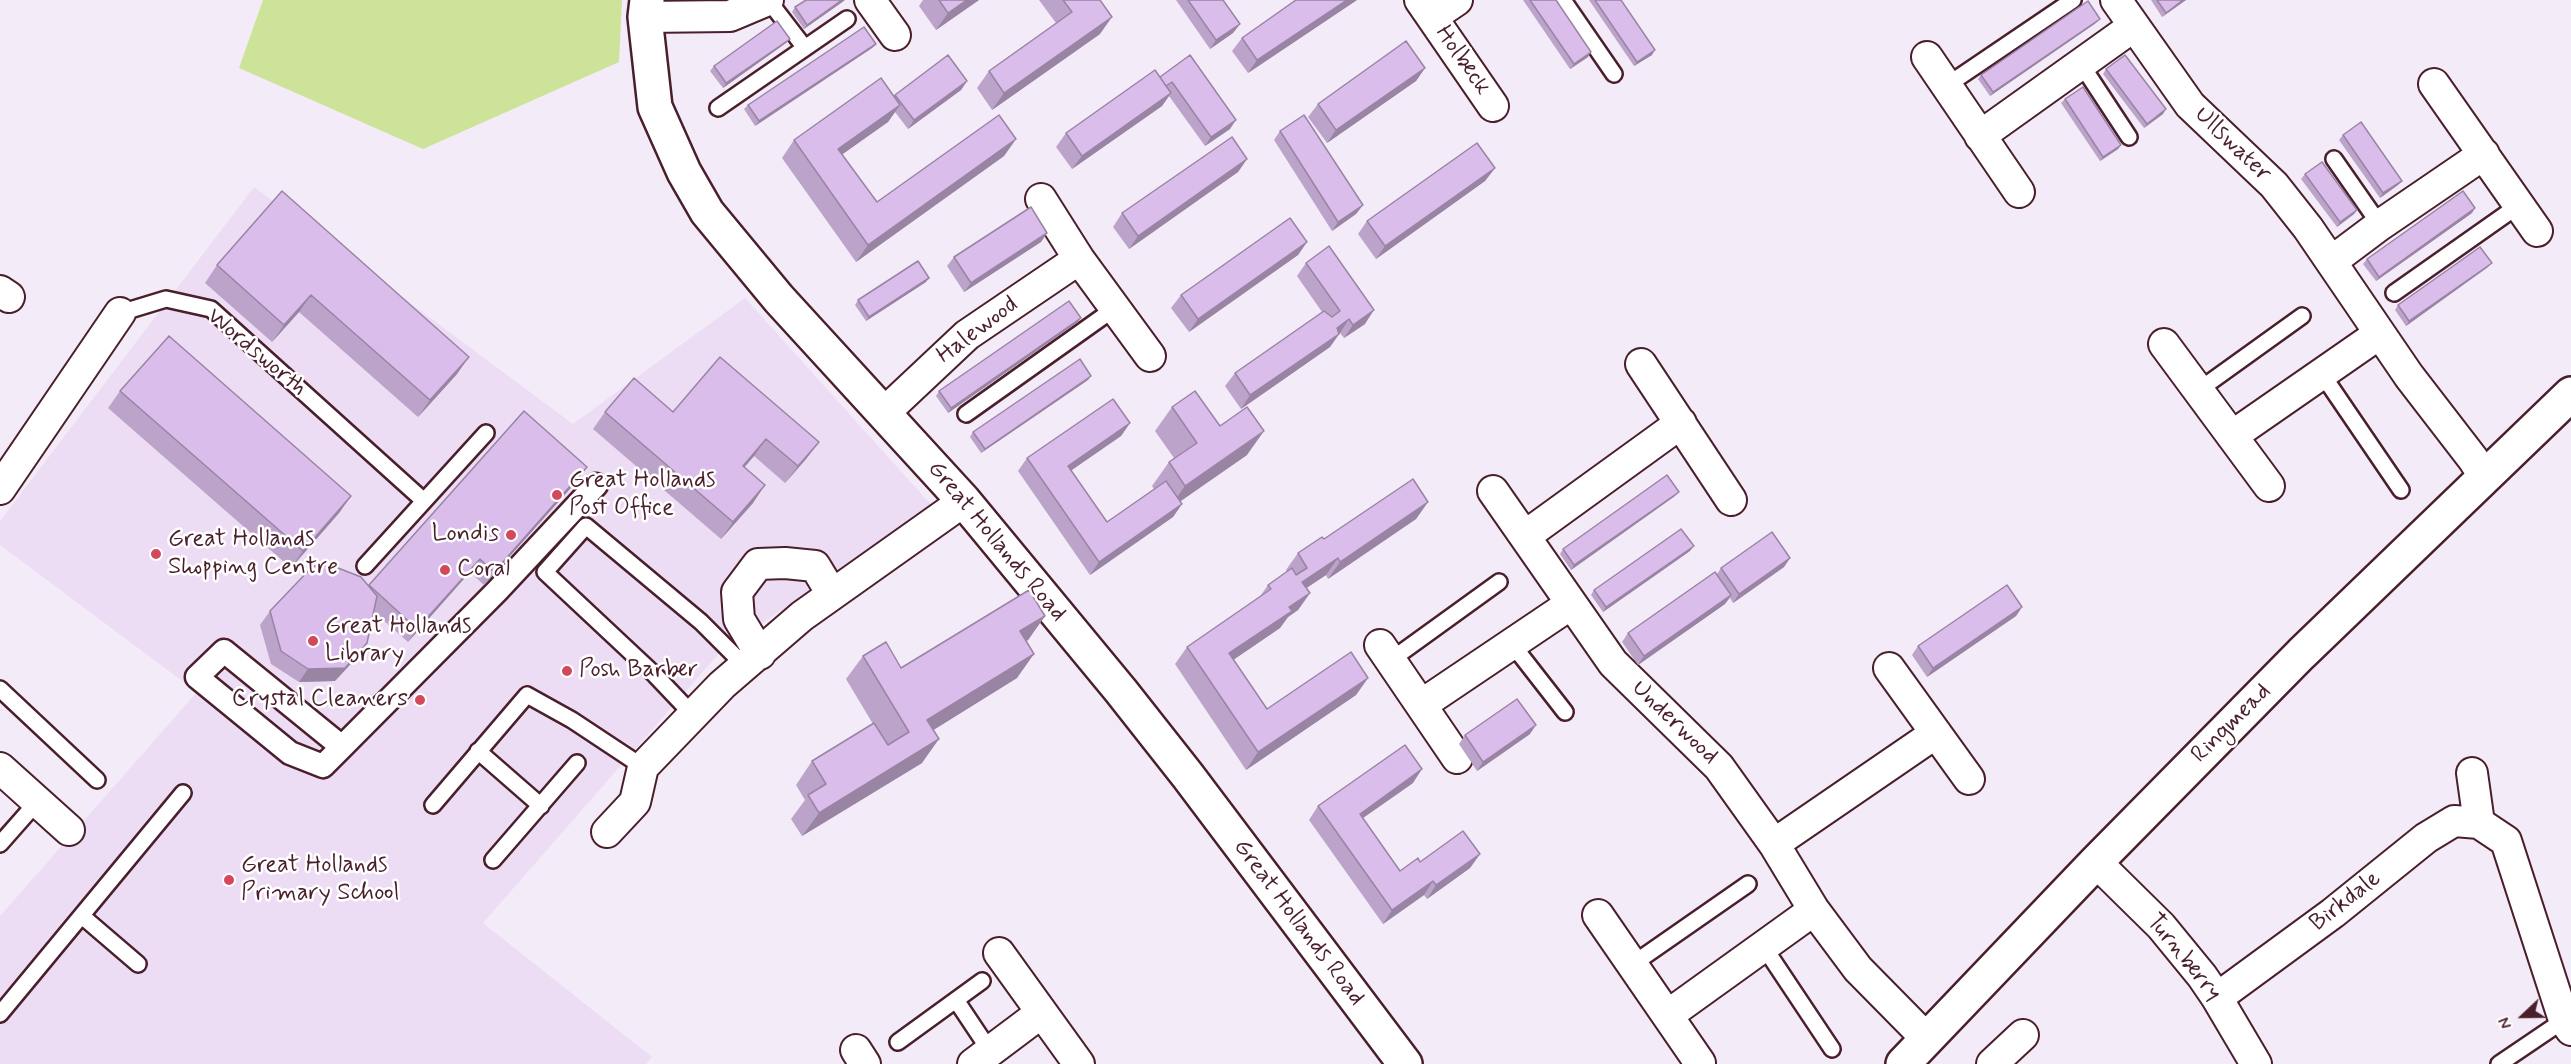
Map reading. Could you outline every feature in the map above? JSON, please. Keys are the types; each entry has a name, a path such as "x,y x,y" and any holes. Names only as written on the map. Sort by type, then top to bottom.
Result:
{"street":[{"path":"646,8 730,16 768,0"},
{"name":"Holbeck","path":"1457,0 1426,8 1493,106"},
{"name":"Ullswater","path":"2116,0 2190,105 2274,185 2332,261 2379,334 2484,476"},
{"name":"Great Hollands Road","path":"646,8 655,107 684,172 707,212 779,299 964,501 1155,733 1405,1064"},
{"path":"859,9 895,35"},
{"path":"1980,136 2134,26"},
{"path":"1927,57 2019,192"},
{"path":"2434,84 2537,231"},
{"path":"2332,261 2380,225 2484,154"},
{"path":"1041,199 1080,260 1150,357"},
{"name":"Halewood","path":"884,413 967,334 1080,260"},
{"name":"Wordsworth","path":"0,489 120,313"},
{"path":"2232,436 2379,334"},
{"path":"2164,344 2269,486"},
{"path":"1641,364 1731,500"},
{"name":"Ringmead","path":"1903,1064 2096,862 2301,654 2571,394"},
{"path":"1525,536 1681,423"},
{"path":"342,747 224,651 197,677 290,753 323,766 342,747 497,591 596,485"},
{"name":"Underwood","path":"1493,491 1613,663 1719,767 1774,844 1814,910 1858,969 1927,1039"},
{"path":"607,832 635,802 643,767 722,685 802,616 964,501"},
{"path":"753,660 739,619 737,591 758,564 785,563 815,566 832,594"},
{"path":"1421,705 1571,604"},
{"path":"1385,652 1457,758"},
{"path":"1889,668 1969,780"},
{"path":"1774,844 1936,733"},
{"path":"0,768 69,830"},
{"path":"2472,773 2479,823 2506,841 2567,1025"},
{"name":"Birkdale","path":"2217,998 2333,913 2426,838 2454,821 2479,823"},
{"name":"Turnberry","path":"2096,862 2161,927 2217,998 2256,1064"},
{"path":"1668,1015 1814,910"},
{"path":"1598,915 1700,1063"},
{"path":"999,953 1079,1064"},
{"path":"981,1058 1041,1013"},
{"path":"1992,1064 2023,1035"}],"lane":[{"path":"768,0 805,48"},
{"path":"1563,0 1614,74"},
{"path":"1946,86 2073,0"},
{"path":"718,108 859,9"},
{"path":"2082,64 2129,137"},
{"path":"2334,159 2380,225"},
{"path":"2394,293 2519,205"},
{"name":"Wordsworth","path":"120,313 166,299 211,309 424,501"},
{"path":"966,414 1115,308"},
{"path":"2199,390 2302,315"},
{"path":"2322,374 2401,490"},
{"path":"365,566 486,433"},
{"path":"693,715 655,675 545,572 586,526 701,622 753,660"},
{"path":"1385,652 1499,582"},
{"path":"1512,644 1565,712"},
{"path":"433,805 527,695 572,720 643,767"},
{"path":"4,699 97,780"},
{"path":"478,751 541,806"},
{"path":"493,860 577,763"},
{"path":"0,1014 183,793"},
{"path":"0,844 37,802"},
{"path":"1633,964 1748,884"},
{"path":"82,916 138,964"},
{"path":"1764,947 1832,1048"},
{"path":"898,1042 982,981"},
{"path":"956,1000 981,1058"},
{"path":"2499,1064 2567,1025"}],"shaded area":[{"path":"254,187 573,424 745,298 934,508 721,651 483,923 652,1057 646,1064 0,1064 0,916 197,692 0,545 0,521"}],"green space":[{"path":"263,0 622,0 619,62 423,149 239,68"}],"building":[{"path":"806,0 842,0 807,25 795,7"},
{"path":"939,0 967,0 948,13"},
{"path":"1063,0 1100,0 1112,17 1004,93 989,71 1072,12"},
{"path":"1188,0 1223,0 1240,24 1216,40"},
{"path":"1296,0 1347,0 1257,60 1242,38"},
{"path":"1530,0 1556,0 1591,52 1574,64"},
{"path":"1595,0 1621,0 1655,50 1637,62"},
{"path":"2157,0 2183,0 2166,13"},
{"path":"2088,1 2100,19 1993,92 1981,75"},
{"path":"777,21 790,39 726,83 714,66"},
{"path":"864,27 876,44 759,121 748,105"},
{"path":"1406,41 1425,68 1336,130 1318,104"},
{"path":"948,55 967,81 914,120 895,95"},
{"path":"1190,55 1236,120 1211,137 1172,82 1166,86 1160,77"},
{"path":"2125,55 2166,109 2147,124 2106,69"},
{"path":"1155,70 1171,93 1082,156 1066,133"},
{"path":"881,78 900,105 838,149 877,202 999,115 1016,139 868,245 794,140"},
{"path":"2083,87 2121,145 2103,157 2065,99"},
{"path":"1304,115 1363,205 1338,222 1280,131"},
{"path":"2361,122 2402,181 2383,193 2343,135"},
{"path":"1232,137 1247,159 1138,236 1122,213"},
{"path":"1477,143 1495,168 1385,246 1367,221"},
{"path":"2322,162 2357,210 2340,222 2305,174"},
{"path":"282,191 469,357 430,400 311,295 284,325 217,265"},
{"path":"2463,191 2475,208 2379,277 2367,259"},
{"path":"1031,207 1047,233 971,283 954,257"},
{"path":"1290,218 1307,242 1198,319 1181,295"},
{"path":"1329,246 1374,310 1353,325 1349,319 1337,328 1339,334 1250,395 1235,373 1324,311 1332,317 1340,311 1306,263"},
{"path":"2480,247 2492,263 2409,321 2398,305"},
{"path":"918,261 929,278 869,317 858,300"},
{"path":"1069,301 1081,318 951,408 939,391"},
{"path":"169,336 351,496 303,551 120,391"},
{"path":"720,357 819,442 798,466 766,439 743,466 765,485 733,522 605,412 634,378 673,412"},
{"path":"1080,359 1091,376 985,449 973,432"},
{"path":"1195,391 1220,426 1247,407 1264,431 1185,486 1169,462 1197,443 1172,407"},
{"path":"1113,399 1130,423 1068,466 1107,522 1166,481 1182,504 1099,562 1027,458"},
{"path":"524,411 587,467 494,572 480,559 417,629 369,585"},
{"path":"1667,475 1679,492 1574,565 1563,549"},
{"path":"1413,479 1428,502 1340,562 1338,558 1302,582 1310,593 1289,607 1292,611 1229,653 1267,709 1351,652 1368,678 1258,752 1187,647 1271,589 1268,585 1292,568 1296,575 1307,568 1298,553 1322,537 1324,539"},
{"path":"1681,529 1694,546 1606,607 1594,590"},
{"path":"1772,532 1790,558 1739,594 1721,568"},
{"name":"Great Hollands Library","path":"313,566 333,566 361,577 377,596 367,643 345,668 308,669 281,651 270,611"},
{"path":"1715,572 1731,595 1644,656 1628,633"},
{"path":"2007,585 2022,607 1933,668 1918,646"},
{"path":"1029,590 1045,616 1020,631 1034,654 927,720 939,739 819,813 808,795 826,784 812,761 874,723 888,745 909,732 863,656 886,642 901,668"},
{"path":"1517,699 1536,725 1483,762 1465,735"},
{"path":"1405,745 1422,769 1360,814 1400,871 1418,858 1420,862 1463,831 1480,854 1436,885 1433,881 1392,910 1318,806"}],"place":[{"name":"Great Hollands Post Office","path":"557,495"},
{"name":"Londis","path":"511,535"},
{"name":"Great Hollands Shopping Centre","path":"156,554"},
{"name":"Coral","path":"445,570"},
{"name":"Great Hollands Library","path":"313,641"},
{"name":"Posh Barber","path":"567,671"},
{"name":"Crystal Cleaners","path":"420,700"},
{"name":"Great Hollands Primary School","path":"229,880"}]}
